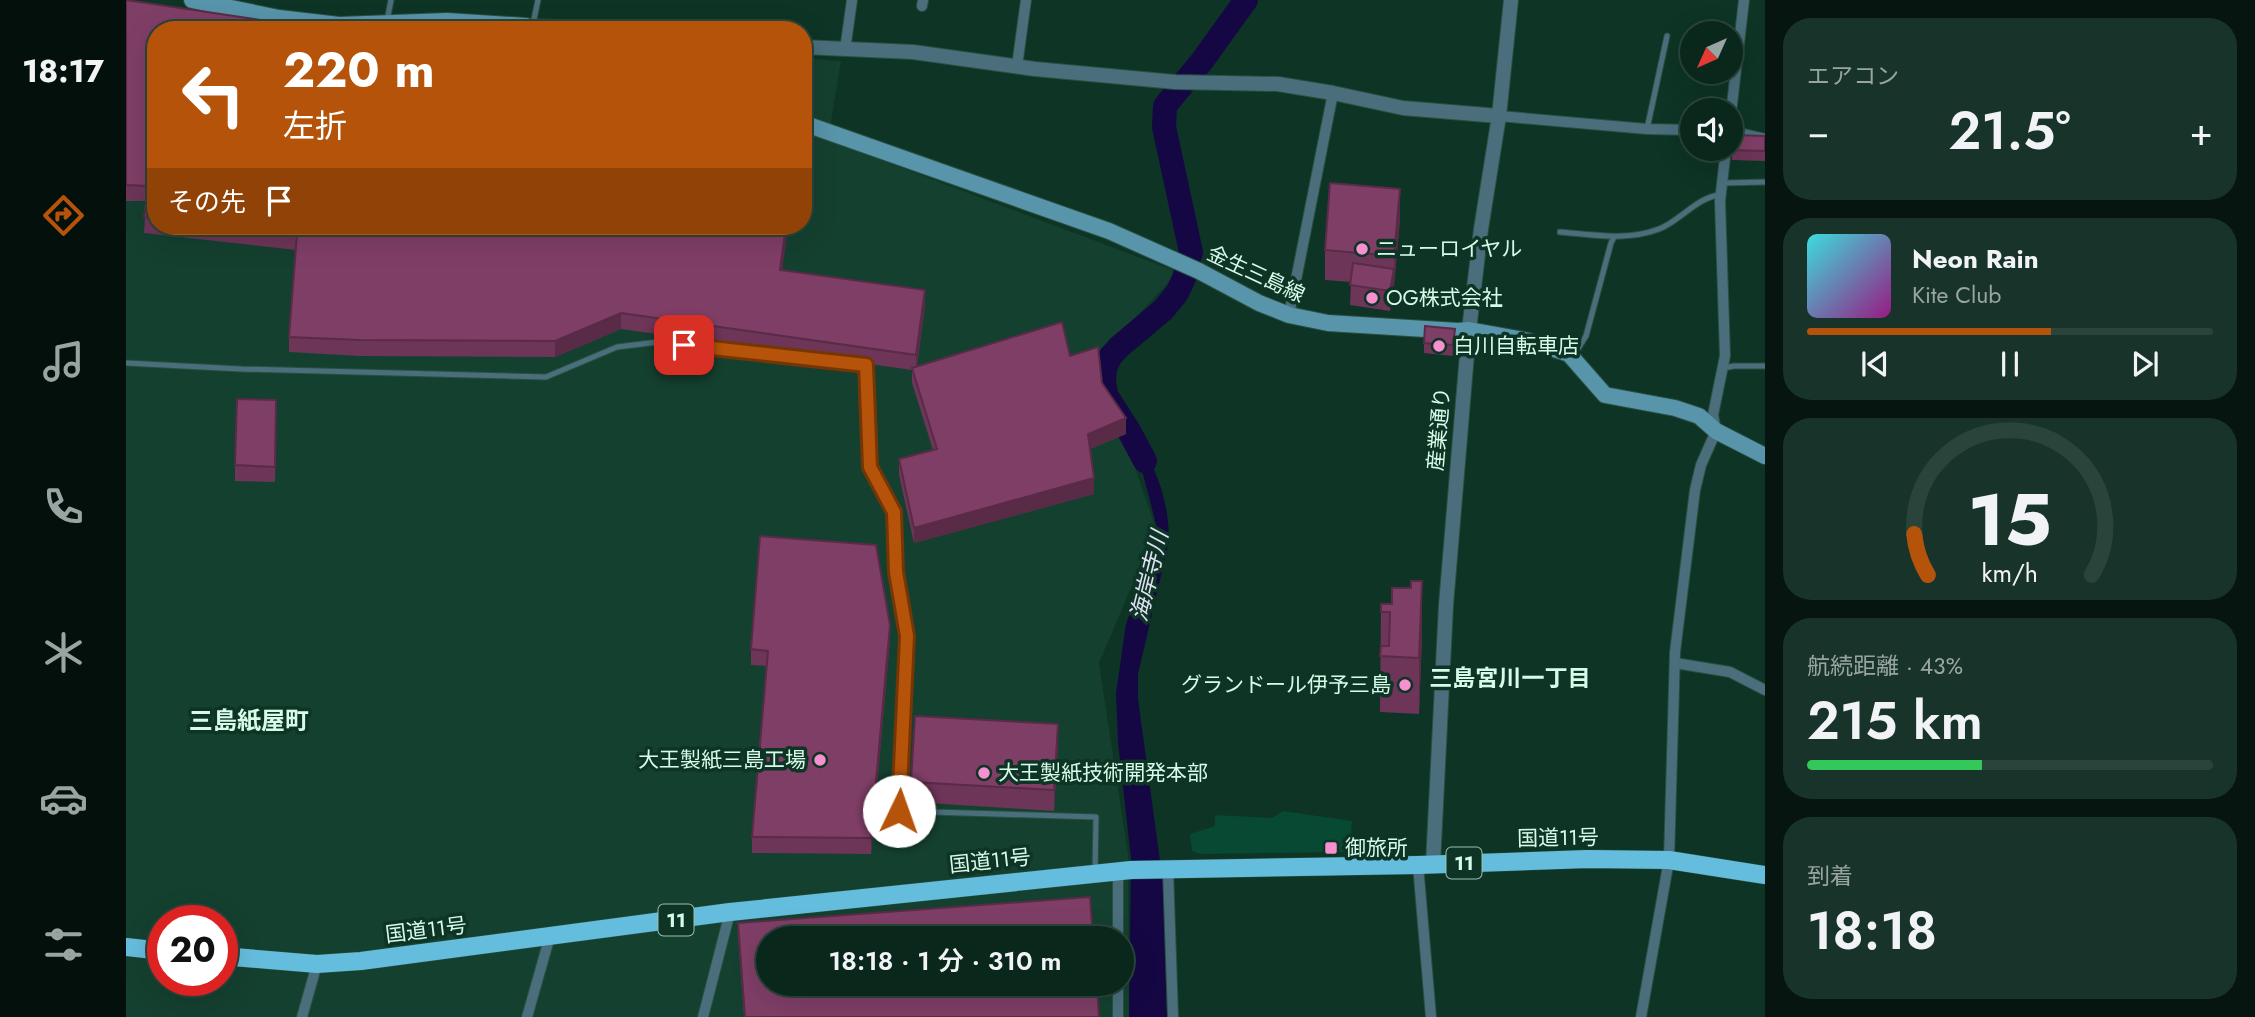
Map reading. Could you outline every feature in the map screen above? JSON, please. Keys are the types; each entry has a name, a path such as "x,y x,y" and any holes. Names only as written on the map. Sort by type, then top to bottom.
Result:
{"highway":[{"name":"国道11号","path":"238,957 317,964 361,961 730,912 1125,871 1588,859 1669,860 1765,875"},
{"path":"126,947 147,949"}],"main road":[{"path":"192,0 299,21"},
{"path":"432,21 459,21"},
{"name":"金生三島線","path":"812,126 1110,230 1289,315 1328,323 1469,330 1529,341 1569,354 1605,395 1675,408 1699,416 1716,431 1765,456"}],"street":[{"path":"845,50 852,0"},
{"path":"1017,66 1026,0"},
{"name":"産業通り","path":"1425,864 1469,330 1480,229 1499,116 1511,0"},
{"path":"1733,98 1744,0"},
{"path":"812,48 913,52 1175,82 1278,84 1403,108 1680,130"},
{"path":"1289,315 1333,93"},
{"path":"1743,134 1765,139"},
{"path":"1641,1017 1669,860 1675,663 1695,490 1701,465 1716,431 1713,415 1725,356 1721,195 1725,161"},
{"path":"1675,663 1730,672 1765,690"},
{"path":"1425,864 1432,1017"},
{"path":"1165,869 1172,1017"},
{"path":"1119,926 1125,871"},
{"path":"703,1017 730,912"},
{"path":"527,1017 550,936"},
{"path":"302,1017 317,964"},
{"path":"1118,996 1118,1017"}],"lane":[{"path":"388,21 391,0"},
{"path":"533,21 538,0"},
{"path":"1647,129 1667,36"},
{"path":"1723,183 1765,182"},
{"path":"1560,232 1614,237 1661,228 1700,202 1721,195"},
{"path":"1572,357 1586,336 1614,237"},
{"path":"126,363 241,369 546,377 617,347 658,342 866,365 870,467 894,512 896,572 907,636 899,811 1096,817 1095,873"},
{"path":"1723,368 1765,366"}],"shaded area":[{"path":"126,4 147,22 147,235 812,235 812,59 841,61 828,140 1178,272 1098,358 1156,529 1099,663 1128,855 1128,926 756,926 756,996 1129,996 1129,1017 126,1017"},
{"path":"1283,811 1352,821 1350,852 1200,854 1192,851 1190,834 1215,826 1215,815 1272,818"}],"water":[{"path":"1133,430 1148,456 1163,497 1168,526 1169,541 1138,674 1138,699 1163,883 1167,1017 1129,1017 1129,996 1134,996 1134,926 1130,926 1131,858 1118,742 1116,693 1126,624 1152,552 1157,528 1142,470 1122,438"}],"building":[{"path":"126,0 267,21 147,21 147,186 126,185"},
{"path":"1743,135 1765,136 1765,151 1743,150"},
{"path":"1330,183 1400,189 1394,256 1325,250"},
{"path":"147,194 147,218 144,217"},
{"path":"297,235 785,235 780,270 925,290 916,355 621,313 555,341 289,337"},
{"path":"1353,263 1394,269 1390,291 1350,285"},
{"path":"1062,322 1070,356 1098,347 1102,383 1126,418 1088,434 1094,478 914,528 899,459 937,449 912,368"},
{"path":"1425,326 1455,329 1453,345 1424,343"},
{"path":"237,399 276,400 275,467 235,465"},
{"name":"大王製紙三島工場","path":"760,536 876,545 890,625 871,838 752,837 768,651 751,649"},
{"path":"1411,581 1422,581 1419,658 1380,656 1381,646 1389,646 1390,612 1381,612 1381,604 1392,604 1392,588 1411,588"},
{"name":"大王製紙技術開発本部","path":"915,716 1058,724 1054,790 911,782"},
{"path":"1090,897 1092,926 756,926 756,996 1098,996 1099,1017 745,1017 738,923"}],"waterway":[{"name":"海岸寺川","path":"1145,461 1106,395 1105,368 1119,347 1163,310 1177,293 1184,278 1191,252 1164,127 1165,106 1246,0"}],"place":[{"name":"ニューロイヤル","path":"1362,249"},
{"name":"OG株式会社","path":"1372,298"},
{"name":"白川自転車店","path":"1439,346"},
{"name":"グランドール伊予三島","path":"1405,685"},
{"name":"大王製紙三島工場","path":"820,760"},
{"name":"大王製紙技術開発本部","path":"984,773"},
{"name":"御旅所","path":"1331,848"}],"district":[{"name":"三島宮川一丁目","path":"1510,678"},
{"name":"三島紙屋町","path":"249,721"}],"route":[{"path":"684,345 866,365 870,467 894,512 896,572 907,636 899,811"}]}
